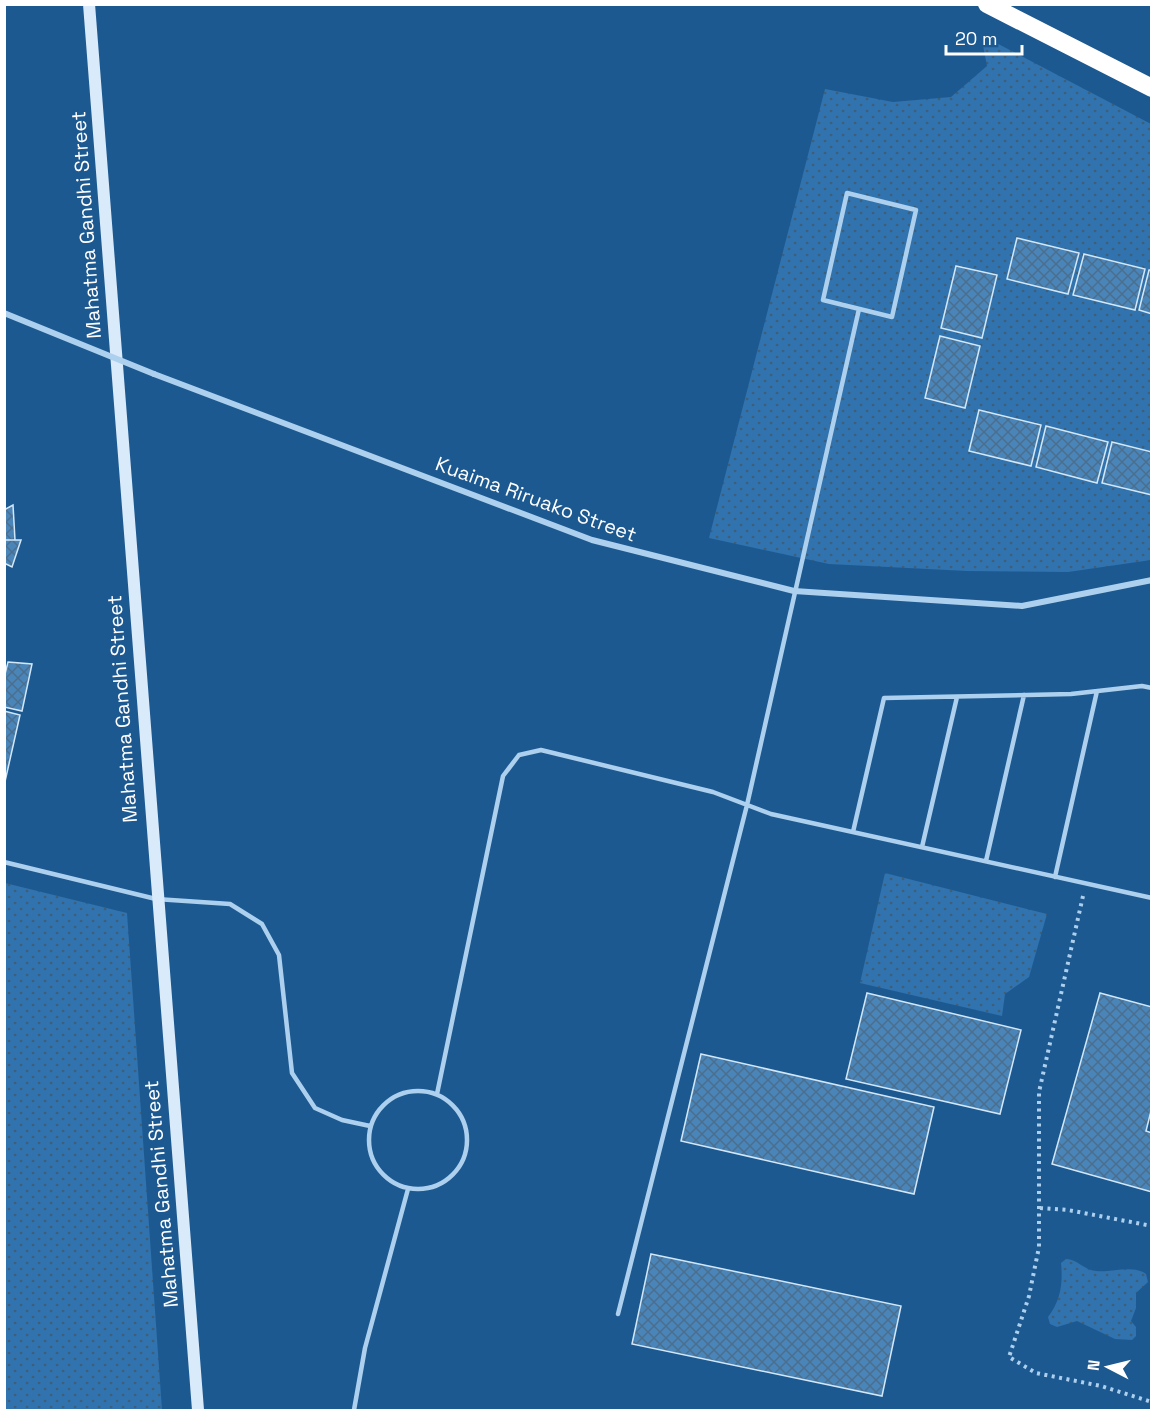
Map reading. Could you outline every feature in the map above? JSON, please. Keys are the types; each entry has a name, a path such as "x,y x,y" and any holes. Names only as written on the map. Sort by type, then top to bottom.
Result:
{"highway":[{"path":"987,4 1152,88"}],"street":[{"name":"Mahatma Gandhi Street","path":"89,4 156,899 198,1410"},
{"name":"Kuaima Riruako Street","path":"4,313 154,374 592,540 794,591 1022,606 1152,580"}],"lane":[{"path":"847,193 916,210 892,317 859,309 823,300 847,193"},
{"path":"618,1314 747,805 859,309"},
{"path":"853,832 884,698 1024,695 1142,686 1152,688"},
{"path":"1055,877 1097,691"},
{"path":"986,861 1024,695"},
{"path":"922,848 957,697"},
{"path":"437,1094 503,776 519,755 541,750 713,792 771,814 1152,898"},
{"path":"4,862 156,899 230,904 262,924 279,955 292,1073 315,1108 342,1120 370,1126"},
{"path":"421,1090 437,1094 455,1108 466,1130 467,1146 462,1161 453,1174 440,1184 425,1189 408,1189 393,1183 381,1172 372,1158 368,1142 370,1126 378,1111 390,1099 404,1092 421,1090"},
{"path":"354,1410 365,1348 408,1189"}],"path":[{"path":"1086,884 1066,962 1039,1092 1040,1247 1029,1296 1009,1357 1036,1372 1101,1386 1152,1402"},
{"path":"1040,1208 1068,1210 1152,1226"}],"shaded area":[{"path":"981,35 1151,124 1151,560 1068,572 967,571 829,564 709,538 825,89 893,102 951,97 987,66"},
{"path":"885,873 1047,914 1029,977 1005,994 1002,1016 860,983"},
{"path":"5,883 127,913 162,1410 5,1410"},
{"path":"1066,1259 1092,1270 1135,1270 1146,1274 1148,1282 1136,1293 1136,1308 1131,1321 1136,1327 1136,1336 1132,1340 1115,1339 1077,1321 1057,1327 1050,1324 1048,1317 1056,1304 1060,1291 1061,1263"}],"building":[{"path":"1017,238 1079,253 1068,294 1007,279"},
{"path":"1084,254 1145,269 1135,310 1073,295"},
{"path":"956,266 997,275 982,338 941,328"},
{"path":"1149,270 1152,270 1152,314 1139,310"},
{"path":"940,336 980,346 965,408 925,398"},
{"path":"979,410 1041,425 1031,466 969,451"},
{"path":"1046,426 1108,442 1097,483 1036,467"},
{"path":"1112,442 1152,452 1152,495 1102,483"},
{"path":"13,505 15,540 4,540 4,510"},
{"path":"4,540 21,540 12,567 4,563"},
{"path":"8,662 32,664 22,711 4,707 4,678"},
{"path":"4,711 20,715 4,786"},
{"path":"867,993 1021,1030 1000,1114 846,1079"},
{"path":"1100,993 1152,1007 1152,1107 1146,1131 1152,1133 1152,1192 1052,1164"},
{"path":"701,1054 934,1107 914,1194 681,1141"},
{"path":"651,1254 901,1306 882,1396 632,1344"}]}
